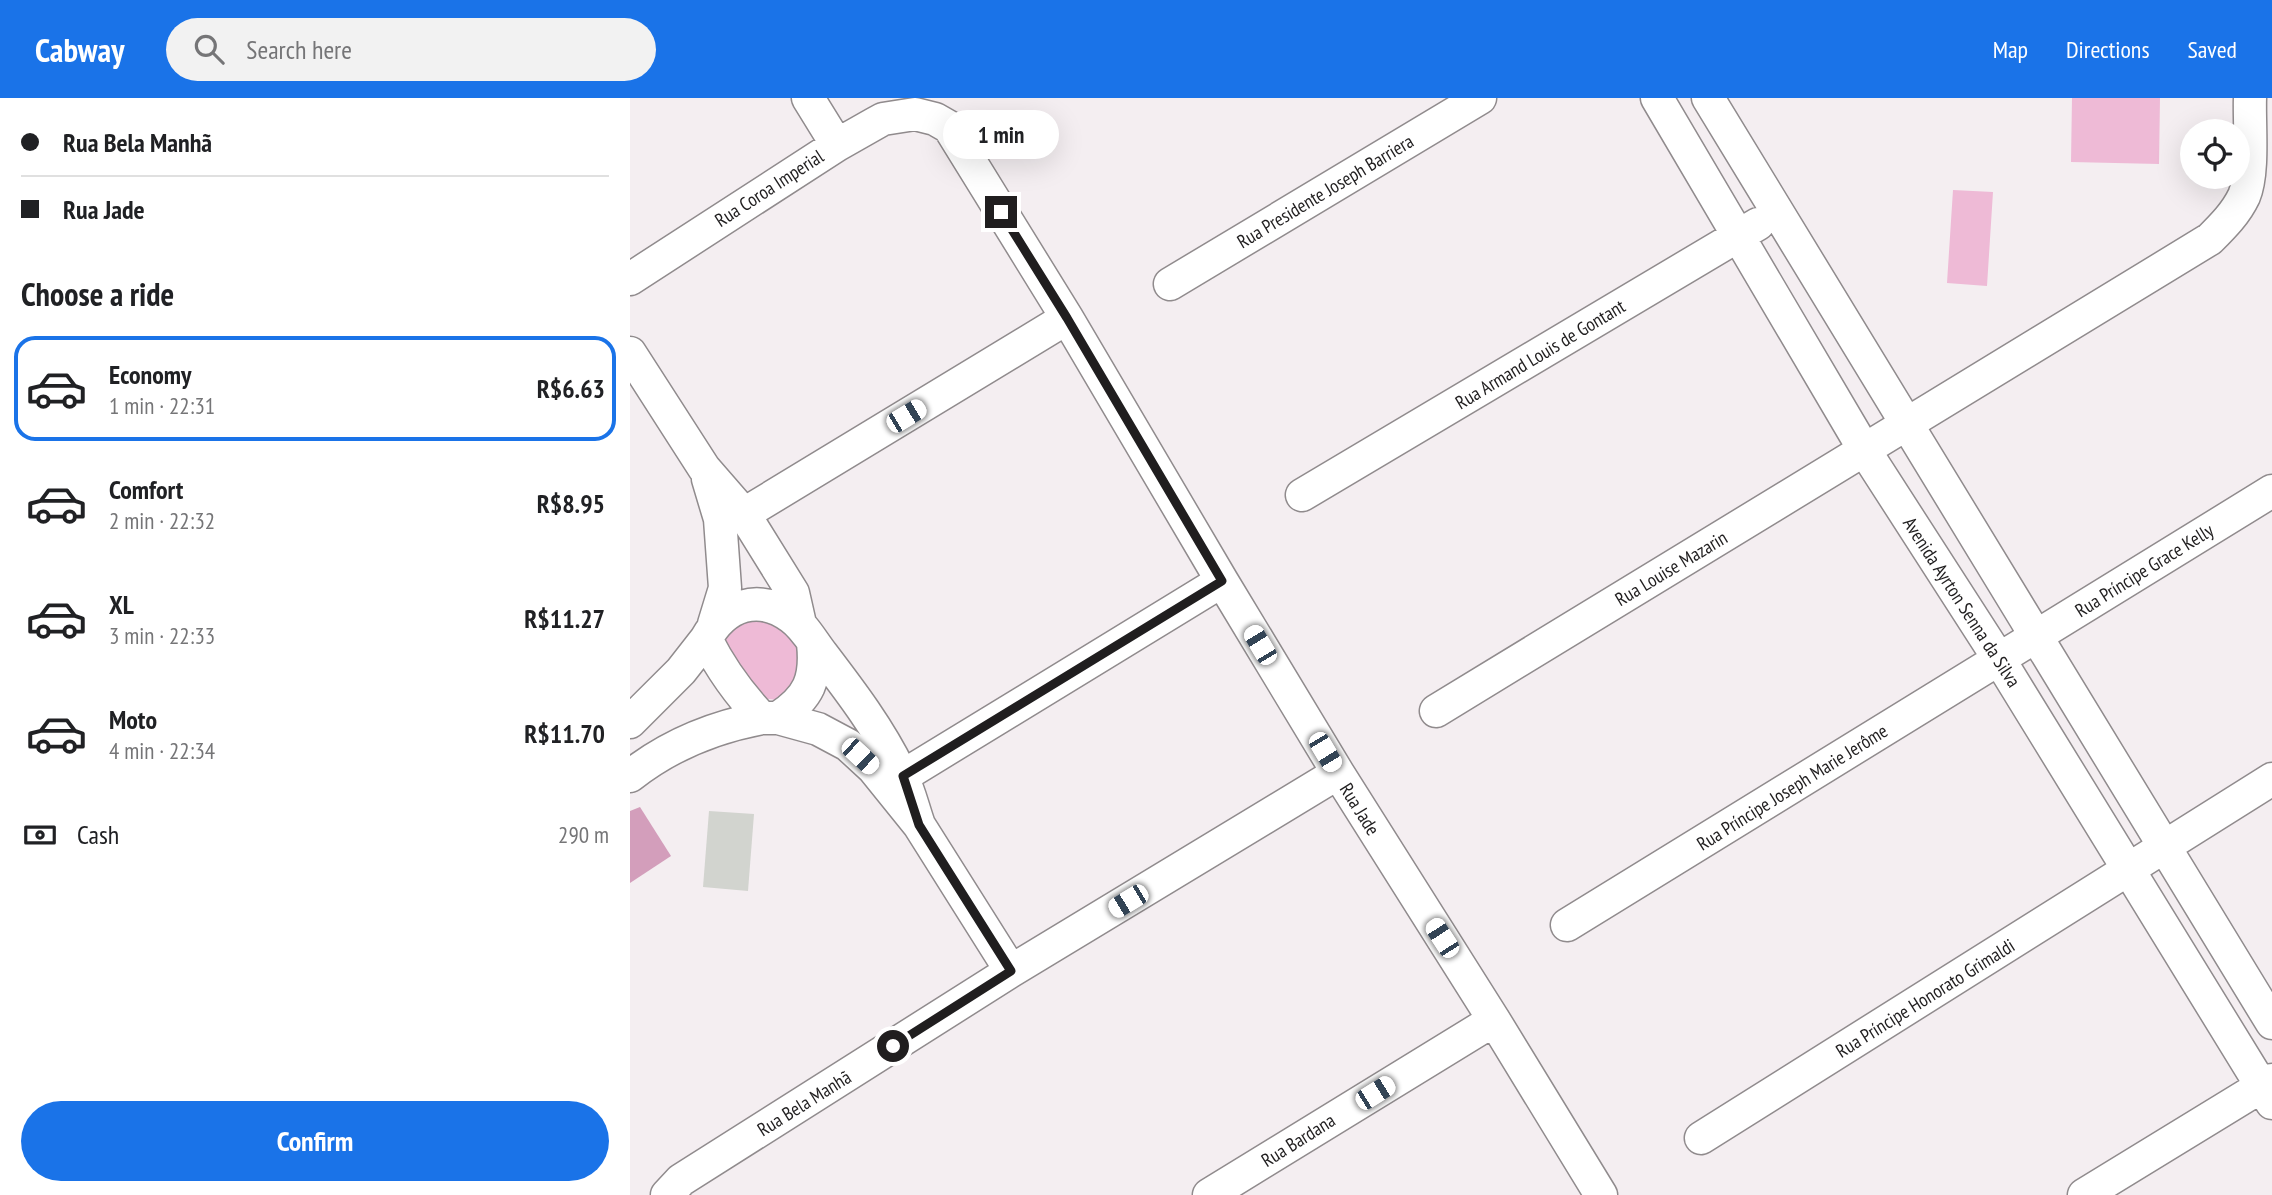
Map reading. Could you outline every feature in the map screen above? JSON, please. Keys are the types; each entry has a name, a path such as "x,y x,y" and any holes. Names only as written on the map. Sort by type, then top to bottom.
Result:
{"street":[{"path":"808,98 837,145"},
{"name":"Rua Presidente Joseph Barriera","path":"1170,284 1480,98"},
{"name":"Avenida Ayrton Senna da Silva","path":"1657,98 1865,451 2017,648 2147,857 2269,1090"},
{"name":"Avenida Ayrton Senna da Silva","path":"1708,98 1906,425 2017,648 2147,857 2272,1023"},
{"name":"Rua Louise Mazarin","path":"1436,711 2210,239 2228,222 2245,195 2250,163 2250,98"},
{"name":"Rua Coroa Imperial","path":"633,268 837,145 883,120 915,114"},
{"name":"Rua Jade","path":"915,114 935,119 949,127 1067,318 1338,773 1601,1195"},
{"name":"Rua Armand Louis de Gontant","path":"1303,495 1777,212"},
{"path":"744,514 1067,318"},
{"path":"630,353 704,468 744,514 793,593 815,663 814,676 798,703 770,718 730,724 699,737 652,759 630,776"},
{"path":"704,468 720,519 725,588 710,632 733,685 770,718 818,729 848,745 873,768 919,825 1011,971"},
{"name":"Rua Príncipe Grace Kelly","path":"2017,648 2272,491"},
{"path":"903,776 1222,581"},
{"path":"630,722 681,671 710,632 731,611 748,605 781,611 807,634 874,725 903,776 919,825"},
{"name":"Rua Príncipe Joseph Marie Jerôme","path":"1567,925 2017,648"},
{"path":"630,698 681,671"},
{"path":"630,783 661,771 699,737"},
{"name":"Rua Bela Manhã","path":"667,1195 681,1180 1011,971 1338,773"},
{"name":"Rua Príncipe Honorato Grimaldi","path":"1702,1138 2272,779"},
{"name":"Rua Bardana","path":"1209,1195 1494,1020"},
{"path":"2084,1195 2269,1090"}],"shaded area":[{"path":"2072,98 2160,98 2159,164 2071,162"},
{"path":"1953,190 1993,192 1987,286 1947,283"},
{"path":"764,617 785,630 801,655 802,682 786,701 760,698 723,646 734,622"},
{"path":"640,807 671,856 630,883 630,811"}],"building":[{"path":"709,811 754,814 748,891 703,887"}],"route":[{"path":"893,1046 1011,971 919,825 903,776 1222,581 1067,318 1001,212"}]}
